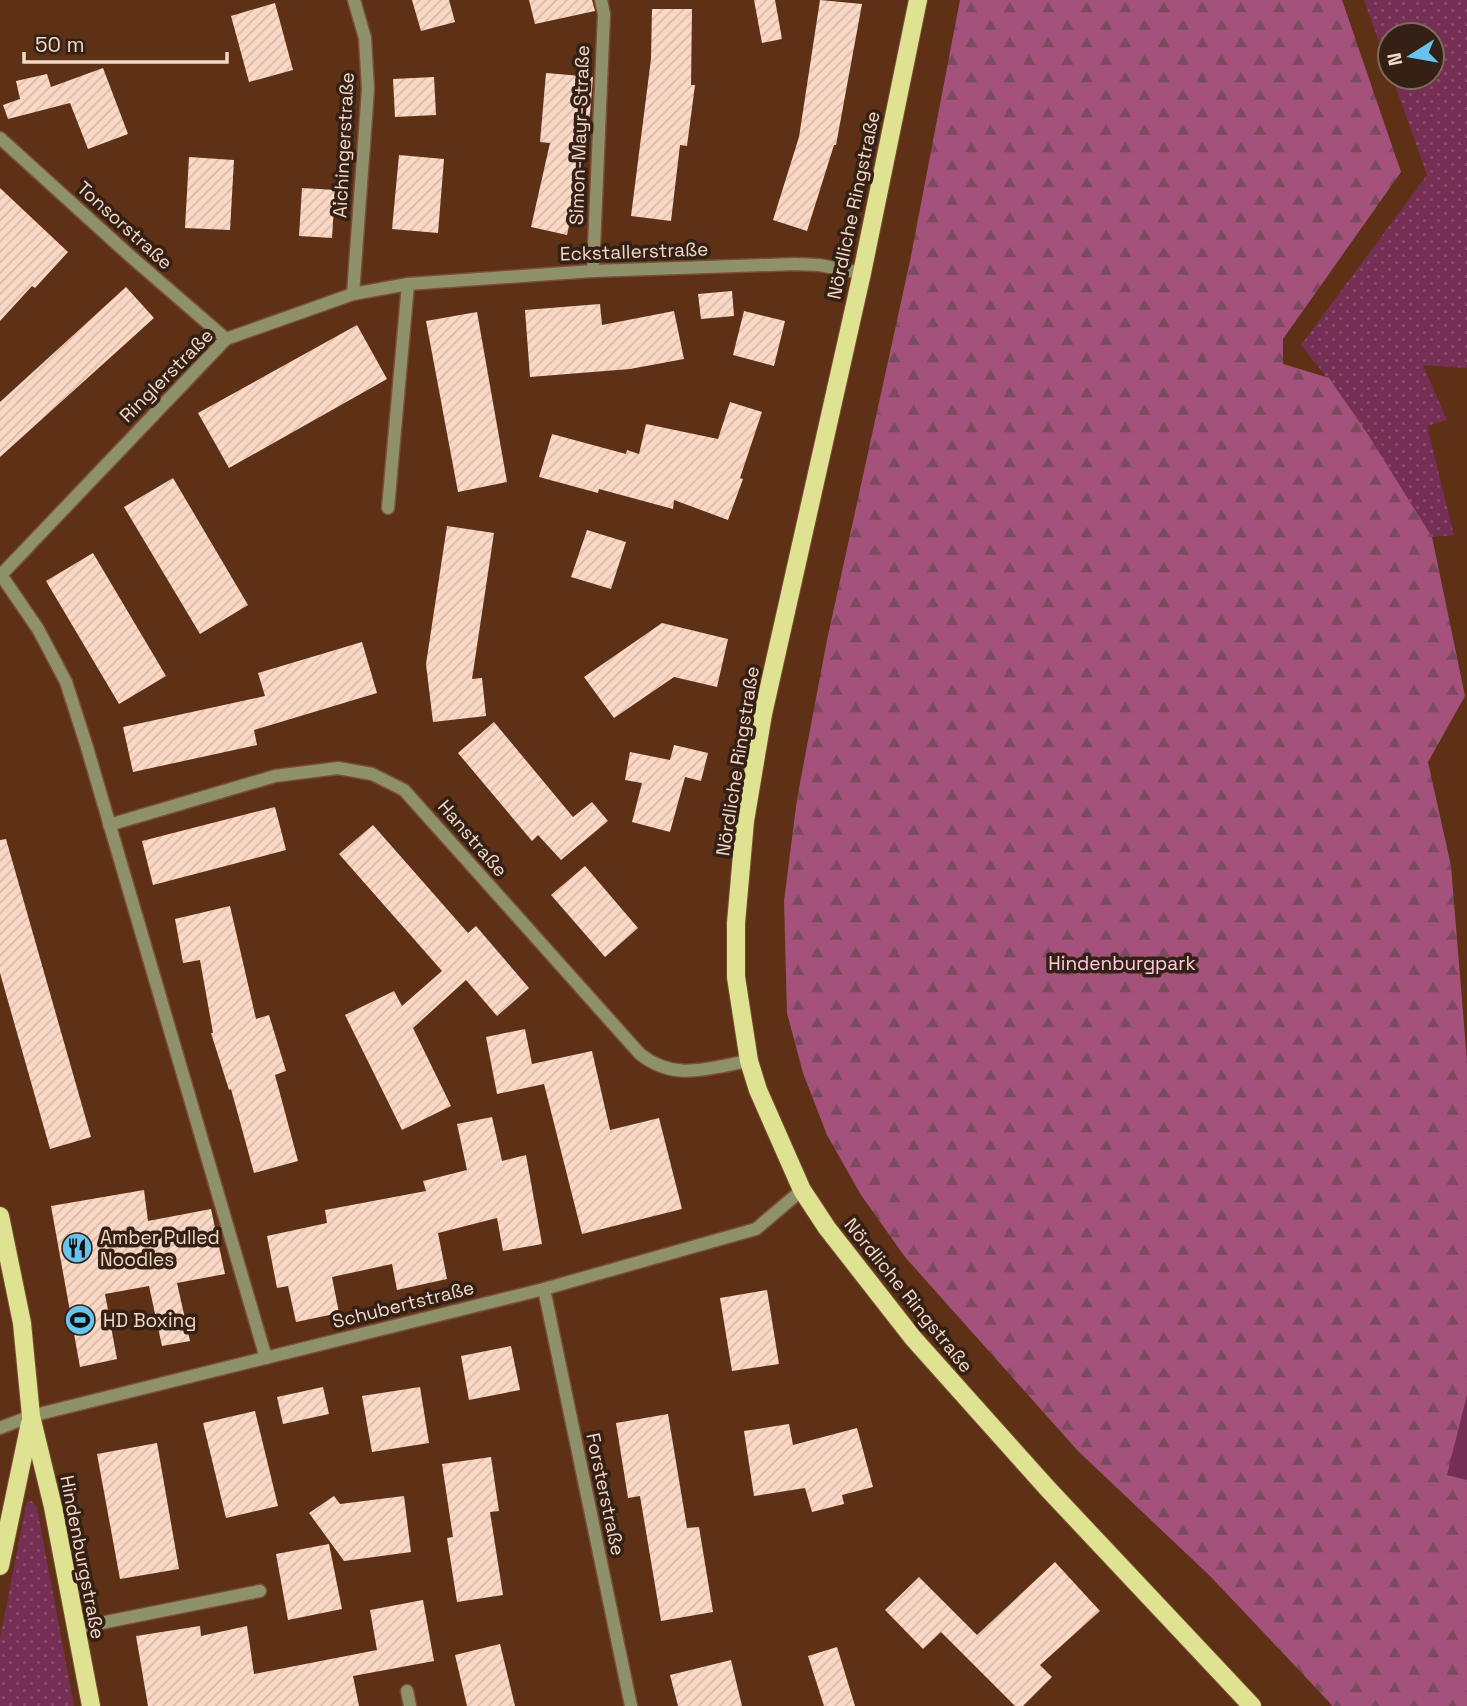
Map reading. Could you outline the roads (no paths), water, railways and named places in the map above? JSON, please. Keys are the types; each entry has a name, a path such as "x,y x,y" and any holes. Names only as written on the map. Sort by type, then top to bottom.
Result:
{"main road":[{"name":"Nördliche Ringstraße","path":"918,0 862,272 763,714 745,821 736,923 736,977 749,1061 758,1090 802,1191 827,1228 913,1338 1048,1489 1253,1704"},
{"name":"Hindenburgstraße","path":"0,1216 22,1323 31,1416 53,1507 91,1706"},
{"name":"Hindenburgstraße","path":"0,1566 31,1416"}],"street":[{"name":"Aichingerstraße","path":"353,294 368,89 365,38 354,0"},
{"name":"Simon-Mayr-Straße","path":"593,271 604,14 601,0"},
{"name":"Tonsorstraße","path":"0,138 129,256 226,339"},
{"name":"Eckstallerstraße","path":"408,284 593,271 795,264 862,272"},
{"name":"Ringlerstraße","path":"0,576 226,339 353,294 408,284"},
{"path":"388,508 408,284"},
{"path":"0,576 38,629 66,682 266,1358"},
{"name":"Hanstraße","path":"109,825 275,776 338,768 372,774 404,790 640,1054 656,1066 677,1072 749,1061"},
{"name":"Schubertstraße","path":"0,1428 31,1416 544,1289 756,1229 802,1191"},
{"name":"Forsterstraße","path":"544,1289 631,1706"},
{"path":"76,1628 260,1591"},
{"path":"407,1691 410,1706"}],"place":[{"name":"Amber Pulled Noodles","path":"77,1248"},
{"name":"HD Boxing","path":"80,1320"}],"park label":[{"name":"Hindenburgpark","path":"1122,963"}]}
